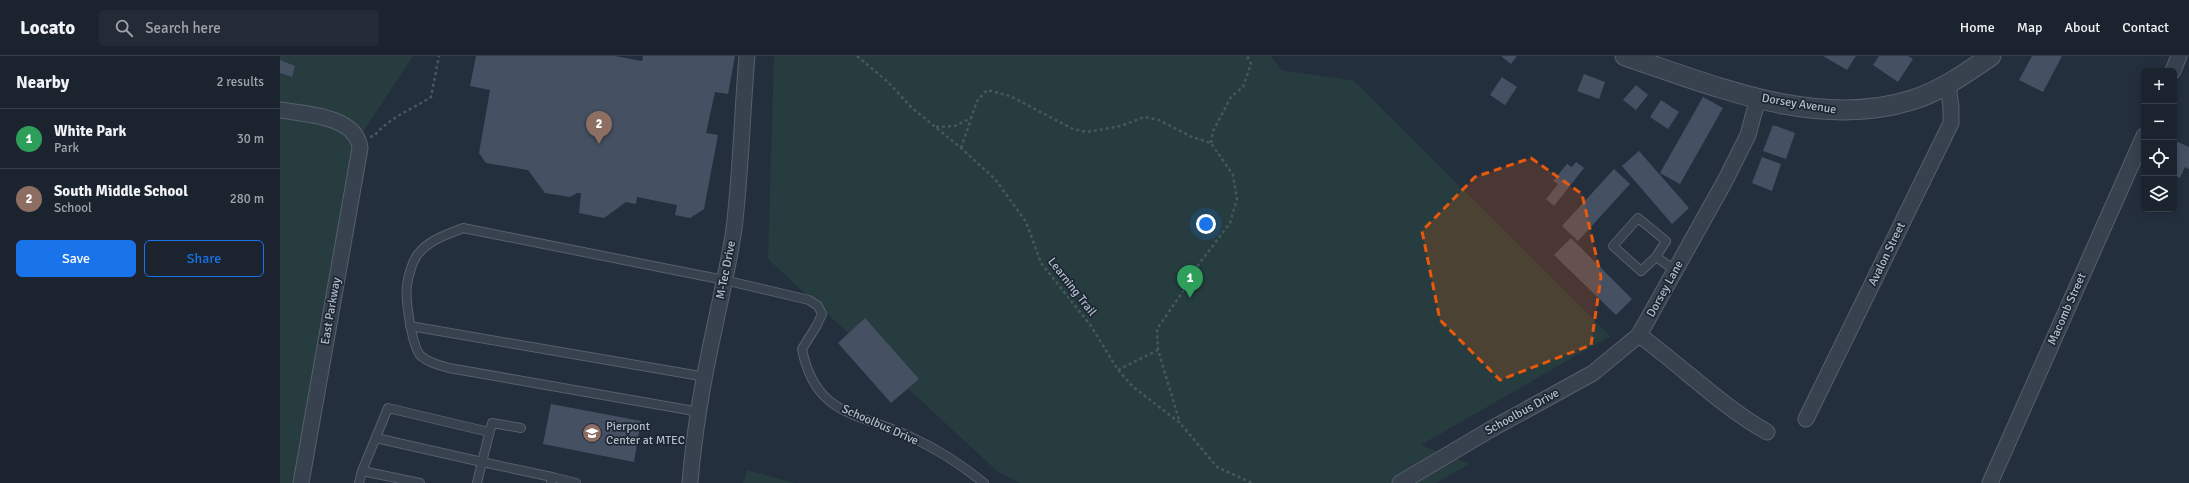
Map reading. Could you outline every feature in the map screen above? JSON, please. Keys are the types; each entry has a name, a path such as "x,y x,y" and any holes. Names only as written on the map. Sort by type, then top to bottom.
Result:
{"street":[{"name":"M-Tec Drive","path":"690,483 706,377 734,230 740,166 742,112 747,56"},
{"name":"Dorsey Avenue","path":"1625,56 1758,98 1810,108 1846,111 1882,108 1913,100 1948,85 1991,56"},
{"path":"2174,68 2179,56"},
{"name":"Avalon Street","path":"1806,419 1951,123 1951,107 1948,85"},
{"name":"Dorsey Lane","path":"1640,335 1725,181 1748,135 1758,98"},
{"path":"280,110 332,120 352,129 359,138"},
{"name":"East Parkway","path":"301,483 360,148 359,138"},
{"name":"Macomb Street","path":"1990,483 2142,140"},
{"path":"1640,335 1674,360 1724,405 1767,432"},
{"name":"Schoolbus Drive","path":"1400,483 1493,428 1592,374 1640,335"}],"lane":[{"path":"1638,218 1666,241 1656,257 1641,271 1613,246 1638,218"},
{"path":"700,412 449,368 432,363 420,355 414,345 410,326 407,285 418,254 430,243 463,228 724,280"},
{"path":"1656,257 1675,270"},
{"name":"Schoolbus Drive","path":"724,280 789,294 809,300 818,306 822,314 817,326 802,349 807,367 824,397 841,409 909,436 984,483"},
{"path":"410,326 706,377"},
{"path":"359,483 362,471 388,408 489,432"},
{"path":"478,483 492,423 521,428"},
{"path":"376,438 482,462 552,480 576,483"},
{"path":"362,471 420,483"}],"path":[{"path":"359,138 374,136 382,126 397,115 431,97 439,56"},
{"name":"Learning Trail","path":"858,56 889,83 911,107 961,148 995,179 1026,222 1041,262 1091,326 1118,370 1132,386 1180,423 1217,467 1252,483"},
{"path":"1211,143 1213,131 1231,97 1243,87 1250,64 1247,56"},
{"path":"961,148 977,101 987,90 1010,96 1073,129 1088,132 1120,126 1144,117 1159,120 1176,130 1211,143 1233,175 1237,199 1230,223 1196,268 1186,287 1157,329 1158,350 1180,423"},
{"path":"936,127 955,126 971,118"},
{"path":"1118,370 1158,350"}],"highlighted area":[{"path":"1531,158 1582,194 1601,277 1591,345 1500,380 1440,320 1422,231 1475,177"}],"green space":[{"path":"280,56 413,56 359,138 301,483 280,483"},
{"path":"774,56 1271,56 1281,70 1354,81 1610,336 1421,445 1469,464 1436,483 1020,483 997,471 768,259"},
{"path":"747,470 795,483 743,483"}],"building":[{"path":"476,56 615,56 642,61 643,56 735,56 728,94 715,92 706,133 718,135 704,209 690,218 675,215 677,205 637,197 636,204 626,202 604,218 579,213 581,193 577,193 570,197 545,193 528,170 486,163 479,153 490,90 470,86"},
{"path":"1501,56 1517,56 1511,64"},
{"path":"1823,56 1856,56 1847,70"},
{"path":"1879,56 1908,56 1913,59 1898,82 1873,65"},
{"path":"2032,56 2062,56 2043,92 2019,80"},
{"path":"280,60 295,66 292,77 280,73"},
{"path":"1584,74 1605,82 1599,99 1577,91"},
{"path":"1502,77 1517,87 1505,105 1490,95"},
{"path":"1636,85 1648,95 1636,110 1623,100"},
{"path":"1703,97 1723,108 1680,184 1660,173"},
{"path":"1661,100 1679,112 1668,129 1650,117"},
{"path":"1773,125 1795,133 1786,159 1763,151"},
{"path":"2177,141 2189,147 2189,169 2185,167 2180,178 2177,176"},
{"path":"1639,151 1689,208 1672,224 1622,166"},
{"path":"1762,157 1781,164 1772,191 1752,183"},
{"path":"1576,162 1584,168 1554,206 1546,199 1558,184 1553,181 1567,164 1572,167"},
{"path":"1614,169 1630,184 1578,241 1562,226"},
{"path":"1571,238 1632,299 1616,315 1554,255"},
{"path":"865,318 919,379 891,403 838,343"},
{"name":"Pierpont Center at MTEC","path":"551,404 641,421 634,462 543,444"}],"place":[{"name":"South Middle School","path":"599,144"},
{"name":"White Park","path":"1190,298"},
{"name":"Pierpont Center at MTEC","path":"592,433"}]}
